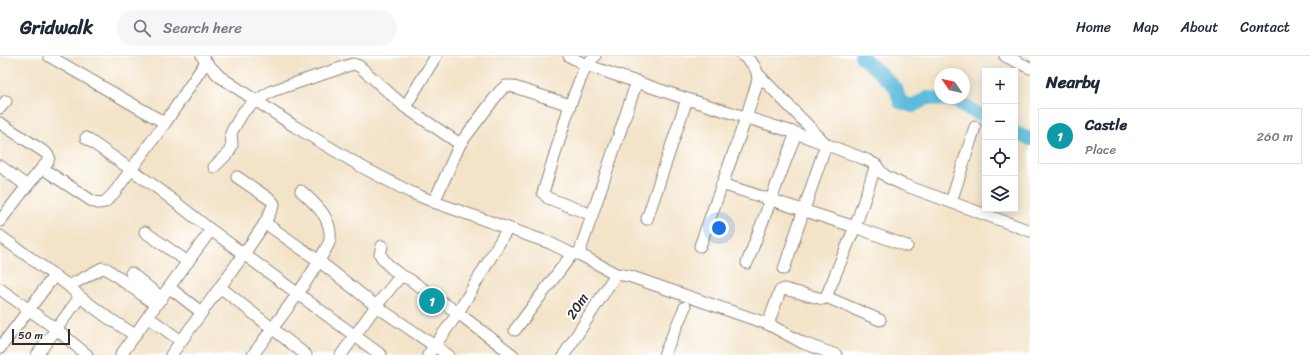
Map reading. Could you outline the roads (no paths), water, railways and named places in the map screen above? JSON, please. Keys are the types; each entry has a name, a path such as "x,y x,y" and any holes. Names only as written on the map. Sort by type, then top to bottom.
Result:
{"street":[{"path":"49,56 165,123"},
{"path":"569,56 586,65 826,144 867,160 876,165 881,172 888,177 904,185 1030,231"},
{"path":"592,215 548,198 543,193 570,105 586,65 595,56"},
{"path":"700,246 746,118 758,80 756,68 743,56"},
{"path":"1005,56 1030,68"},
{"path":"405,107 432,58"},
{"path":"42,168 92,200 98,203 105,202 132,170 165,123 204,59 219,76 294,126 364,168 410,192 550,243 616,274 629,276 768,324 802,343 836,355"},
{"path":"214,167 229,152 232,145 232,133 244,111 257,100 272,91 353,64 359,66 405,107 460,144"},
{"path":"758,74 826,144"},
{"path":"516,330 575,254 592,215 637,82"},
{"path":"434,202 460,144 500,91 506,86 511,86 570,105"},
{"path":"647,219 687,99"},
{"path":"0,123 46,153 49,157 48,161 0,221"},
{"path":"951,202 975,127"},
{"path":"747,263 796,133"},
{"path":"86,138 132,170 381,355"},
{"path":"784,269 826,144"},
{"path":"826,297 855,227 876,165"},
{"path":"0,166 27,186"},
{"path":"171,355 244,254 264,223 274,204 271,200 237,177"},
{"path":"722,184 855,227 907,246"},
{"path":"253,355 298,293 319,261 330,240 327,219 321,210 301,191"},
{"path":"264,223 319,261 431,350 448,355"},
{"path":"431,350 458,313 508,228"},
{"path":"121,355 211,230"},
{"path":"145,232 188,262"},
{"path":"0,236 69,286 80,297 107,317 135,335"},
{"path":"382,246 380,254 383,260 403,277 409,279 458,313 513,355"},
{"path":"69,286 102,268 107,269 159,301"},
{"path":"130,273 159,301"},
{"name":"20m","path":"566,354 616,274"},
{"path":"2,343 54,276"},
{"path":"341,355 376,306 398,279 403,277"},
{"path":"220,287 306,355"},
{"path":"170,288 201,312"},
{"path":"768,324 780,291 784,288 823,299 826,297 880,320"},
{"path":"0,289 56,329 87,355"},
{"path":"37,355 80,297"},
{"path":"664,355 685,307"},
{"path":"148,317 181,341"}],"waterway":[{"path":"861,56 896,88 900,102 913,106 927,98 954,100 982,116"},
{"path":"1018,134 1030,139"}],"place":[{"name":"Castle","path":"432,301"}]}
